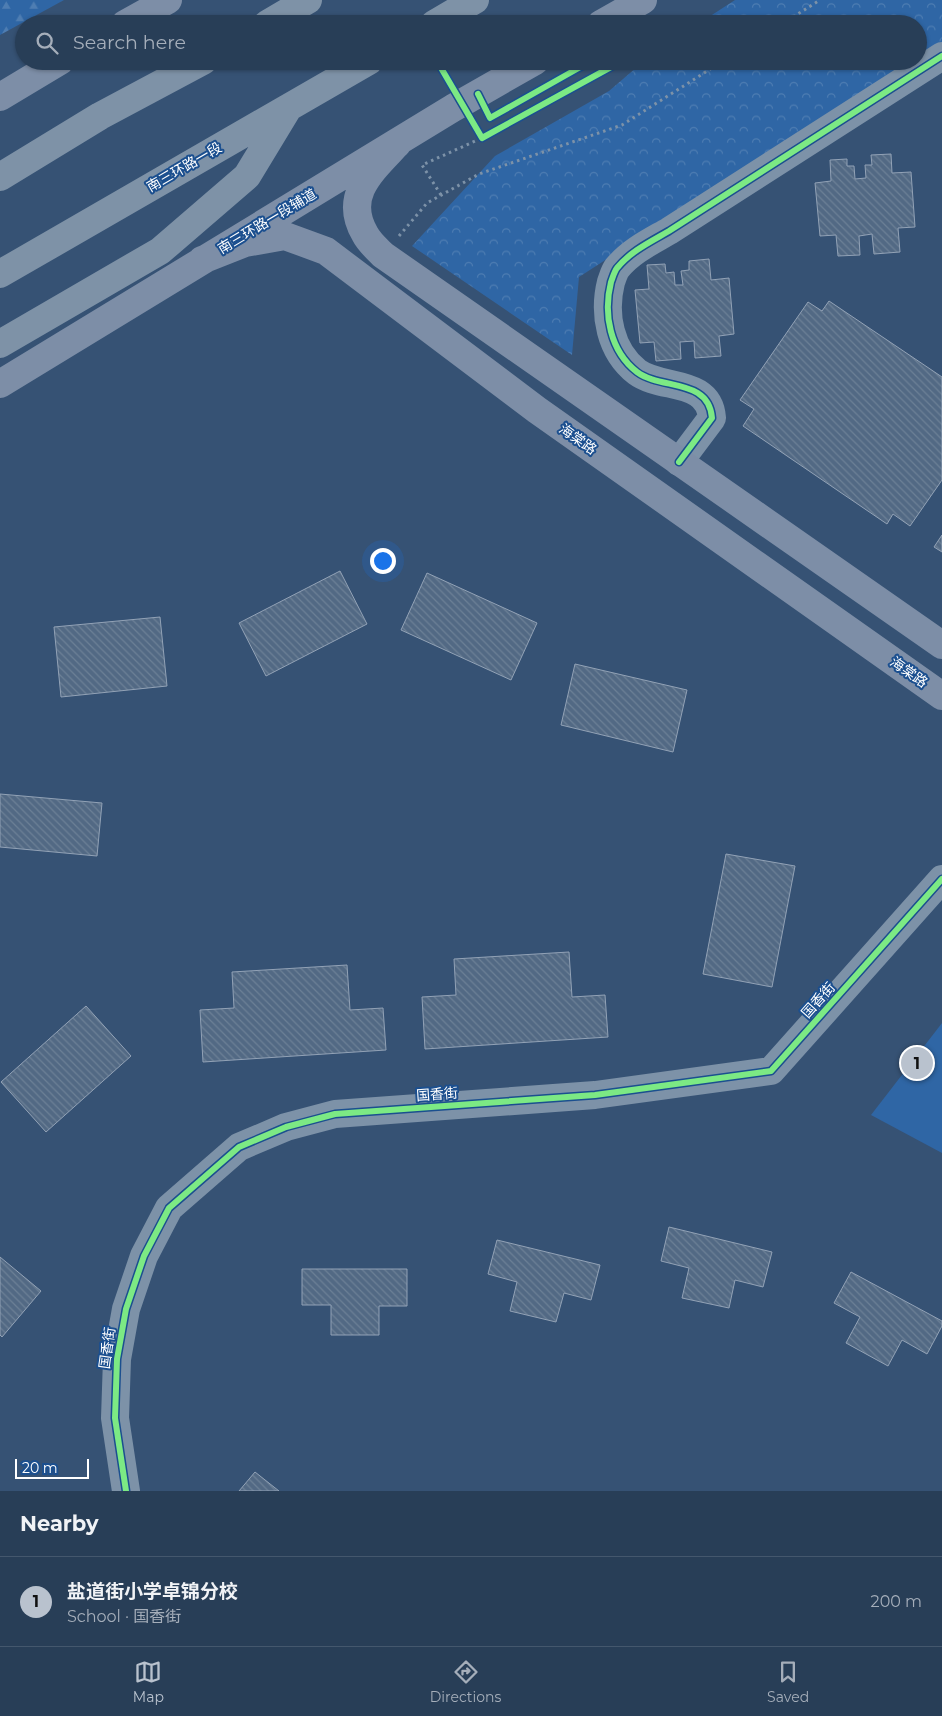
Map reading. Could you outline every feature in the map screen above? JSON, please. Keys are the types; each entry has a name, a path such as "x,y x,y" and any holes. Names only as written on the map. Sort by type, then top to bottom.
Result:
{"highway":[{"path":"282,15 308,0"},
{"path":"450,15 476,0"},
{"path":"0,176 100,116 186,70"},
{"name":"南三环路一段","path":"0,274 353,70"},
{"path":"0,344 160,251 247,176 289,107"},
{"path":"0,155 100,116"}],"main road":[{"path":"141,15 168,0"},
{"path":"617,15 643,0"},
{"path":"0,97 45,70"},
{"name":"南三环路一段辅道","path":"0,384 202,260 520,70"},
{"path":"398,143 363,180 356,210 365,235 383,256 942,645"},
{"name":"海棠路","path":"202,260 245,243 285,236 326,251 538,410 942,696"}],"street":[{"path":"927,66 942,56"},
{"path":"678,462 712,418 711,406 704,396 688,388 638,373 623,360 613,341 608,314 609,290 615,270 630,254 920,70"},
{"name":"国香街","path":"126,1491 115,1418 116,1358 126,1309 144,1256 169,1208 238,1147 286,1127 335,1114 595,1095 771,1072 942,879"}],"path":[{"path":"796,15 820,0"},
{"path":"383,256 427,203 441,195 479,174 622,125 709,70"},
{"path":"477,130 482,138"},
{"path":"441,195 422,165 491,133"}],"green space":[{"path":"0,0 64,0 37,15 15,15 15,27 0,35"},
{"path":"735,0 942,0 942,43 927,53 927,15 712,15"},
{"path":"634,70 900,70 579,277 572,355 412,246 495,156 609,91"},
{"path":"942,1023 942,1153 871,1115"}],"building":[{"path":"891,154 892,173 911,172 915,227 898,228 900,252 874,254 872,234 859,236 860,255 838,256 836,235 820,236 815,183 831,181 830,160 847,159 847,166 854,166 855,179 866,178 865,165 872,165 871,155"},
{"path":"709,259 711,280 729,278 734,334 719,336 721,356 695,358 694,341 680,342 681,359 656,361 654,342 640,343 635,290 649,289 647,265 665,264 666,273 674,272 675,285 683,285 681,271 689,270 689,261"},
{"path":"829,301 942,377 942,480 910,526 893,514 887,524 743,426 754,409 740,400 808,302 822,311"},
{"path":"942,535 942,552 934,547"},
{"path":"340,571 367,624 266,676 239,623"},
{"path":"427,573 537,623 511,680 401,630"},
{"path":"160,617 167,686 61,697 54,627"},
{"path":"575,664 687,690 673,752 561,725"},
{"path":"0,794 102,803 97,856 0,847"},
{"path":"726,854 795,866 772,987 703,974"},
{"path":"569,952 572,997 605,995 608,1037 425,1049 422,997 456,995 454,959"},
{"path":"347,965 350,1010 383,1008 386,1050 203,1062 200,1010 234,1008 232,972"},
{"path":"86,1006 131,1056 46,1132 1,1082"},
{"path":"669,1227 772,1252 763,1287 735,1280 729,1308 682,1298 689,1268 661,1261"},
{"path":"497,1240 600,1265 591,1300 564,1293 556,1322 510,1311 517,1282 488,1274"},
{"path":"0,1257 41,1291 2,1337 0,1335"},
{"path":"302,1269 407,1269 407,1306 379,1306 379,1335 331,1335 331,1305 302,1305"},
{"path":"851,1272 942,1321 942,1326 927,1354 902,1340 888,1366 846,1343 860,1317 834,1303"},
{"path":"255,1472 279,1491 239,1491"}],"cycle path":[{"path":"927,66 942,56"},
{"path":"442,70 482,138 606,70"},
{"path":"478,94 490,118 575,70"},
{"path":"679,462 712,418 709,405 702,396 693,391 647,378 637,372 620,354 611,331 608,307 611,282 616,270 622,262 641,247 920,70"},
{"path":"126,1491 115,1418 117,1359 126,1309 144,1256 169,1208 239,1147 286,1127 335,1114 595,1095 771,1071 942,879"}],"place":[{"name":"盐道街小学卓锦分校","path":"917,1063"}]}
